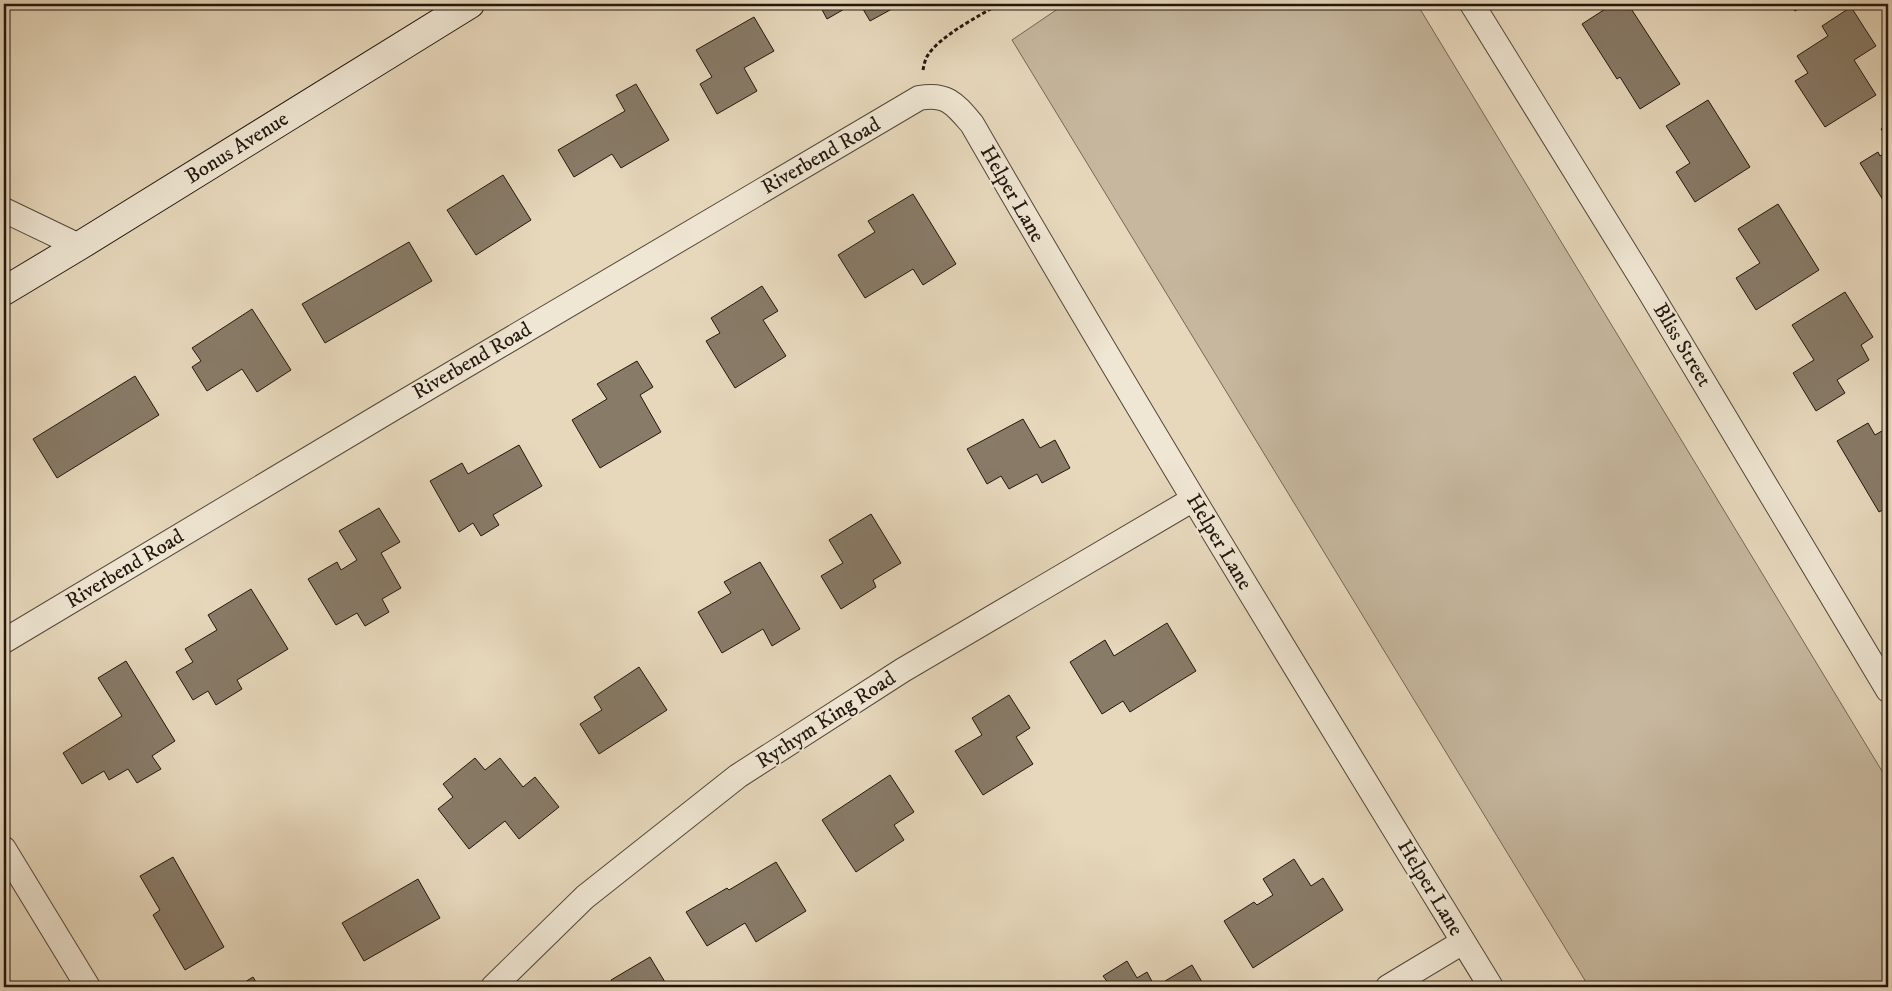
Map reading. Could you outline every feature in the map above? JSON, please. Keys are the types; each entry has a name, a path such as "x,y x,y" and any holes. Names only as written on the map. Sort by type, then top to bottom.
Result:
{"street":[{"name":"Bonus Avenue","path":"4,291 79,246 442,12 470,4"},
{"name":"Bliss Street","path":"1472,4 1648,289 1888,690"},
{"name":"Helper Lane","path":"919,98 932,96 946,99 958,107 972,124 1077,307 1192,500 1491,987"},
{"name":"Riverbend Road","path":"4,641 392,409 919,98"},
{"path":"4,210 79,246"},
{"name":"Rythym King Road","path":"493,987 585,897 738,776 902,670 1192,500"},
{"path":"4,849 88,987"},
{"path":"1388,987 1463,942"}],"path":[{"path":"919,98 926,56 945,38 999,4"}],"shaded area":[{"path":"1065,4 1417,4 1888,781 1888,987 1589,987 1012,40"}],"building":[{"path":"819,4 853,4 827,19"},
{"path":"860,4 901,4 870,21"},
{"path":"1613,4 1628,4 1680,84 1640,109 1620,77 1617,79 1582,24"},
{"path":"1790,4 1806,4 1795,11"},
{"path":"1851,7 1876,46 1854,60 1876,95 1825,127 1795,81 1808,73 1797,56 1828,36 1822,26"},
{"path":"754,17 774,51 744,68 757,91 717,114 700,84 712,77 696,50"},
{"path":"636,84 669,140 621,168 612,154 574,177 558,150 625,111 616,95"},
{"path":"1708,100 1750,167 1695,202 1676,172 1690,163 1666,126"},
{"path":"1888,124 1888,139 1881,129"},
{"path":"1888,151 1888,208 1860,163 1878,152 1880,156"},
{"path":"503,175 531,220 476,255 447,210"},
{"path":"913,194 956,264 923,285 913,269 865,298 838,255 875,232 868,221"},
{"path":"1778,204 1819,270 1756,310 1736,278 1760,263 1738,229"},
{"path":"409,242 432,281 325,343 302,304"},
{"path":"762,286 778,311 763,320 786,356 735,388 706,341 720,333 711,318"},
{"path":"1845,292 1873,337 1861,345 1869,360 1837,380 1845,393 1816,411 1793,373 1814,360 1792,325"},
{"path":"252,309 291,370 257,392 242,369 207,391 192,367 201,361 192,348"},
{"path":"637,361 653,387 640,395 661,432 600,468 572,420 607,399 597,384"},
{"path":"135,376 159,415 57,478 33,439"},
{"path":"1023,419 1040,448 1055,440 1070,468 1042,483 1037,474 1009,489 1001,476 987,484 967,449"},
{"path":"1868,423 1875,435 1887,428 1888,430 1888,507 1879,512 1837,441"},
{"path":"519,445 542,486 493,515 499,525 481,536 473,523 459,532 430,481 462,463 468,474"},
{"path":"379,508 400,542 381,553 401,588 382,599 389,612 365,626 357,613 336,625 308,579 337,562 341,570 357,560 339,531"},
{"path":"871,514 901,563 873,580 876,587 841,609 821,576 843,563 829,540"},
{"path":"760,562 800,629 772,646 763,629 722,653 698,612 731,593 724,582"},
{"path":"251,589 288,649 237,680 242,689 216,705 208,691 193,700 176,672 193,662 185,649 217,630 208,615"},
{"path":"1167,623 1196,671 1130,712 1123,701 1102,714 1070,662 1105,640 1114,656"},
{"path":"126,661 175,741 152,756 161,769 137,783 128,769 109,780 104,771 82,784 63,753 122,716 98,678"},
{"path":"639,667 667,710 599,754 580,724 602,710 594,697"},
{"path":"1009,695 1030,728 1016,737 1033,764 983,795 955,751 982,735 972,718"},
{"path":"475,758 485,770 500,758 523,787 535,777 559,807 519,839 505,821 469,849 438,809 453,797 443,784"},
{"path":"890,775 914,812 894,825 904,840 856,872 822,820"},
{"path":"173,857 224,947 185,970 153,915 160,910 140,876"},
{"path":"1294,859 1311,886 1323,878 1343,910 1253,968 1224,921 1254,902 1257,905 1273,895 1263,879"},
{"path":"776,862 806,911 756,942 745,923 707,946 686,912 727,888 729,890"},
{"path":"418,879 440,918 364,961 342,923"},
{"path":"650,957 668,987 615,987 611,980"},
{"path":"1127,961 1137,978 1147,972 1155,987 1111,987 1103,976"},
{"path":"1192,965 1205,987 1155,987"},
{"path":"253,977 259,987 237,987"}]}
